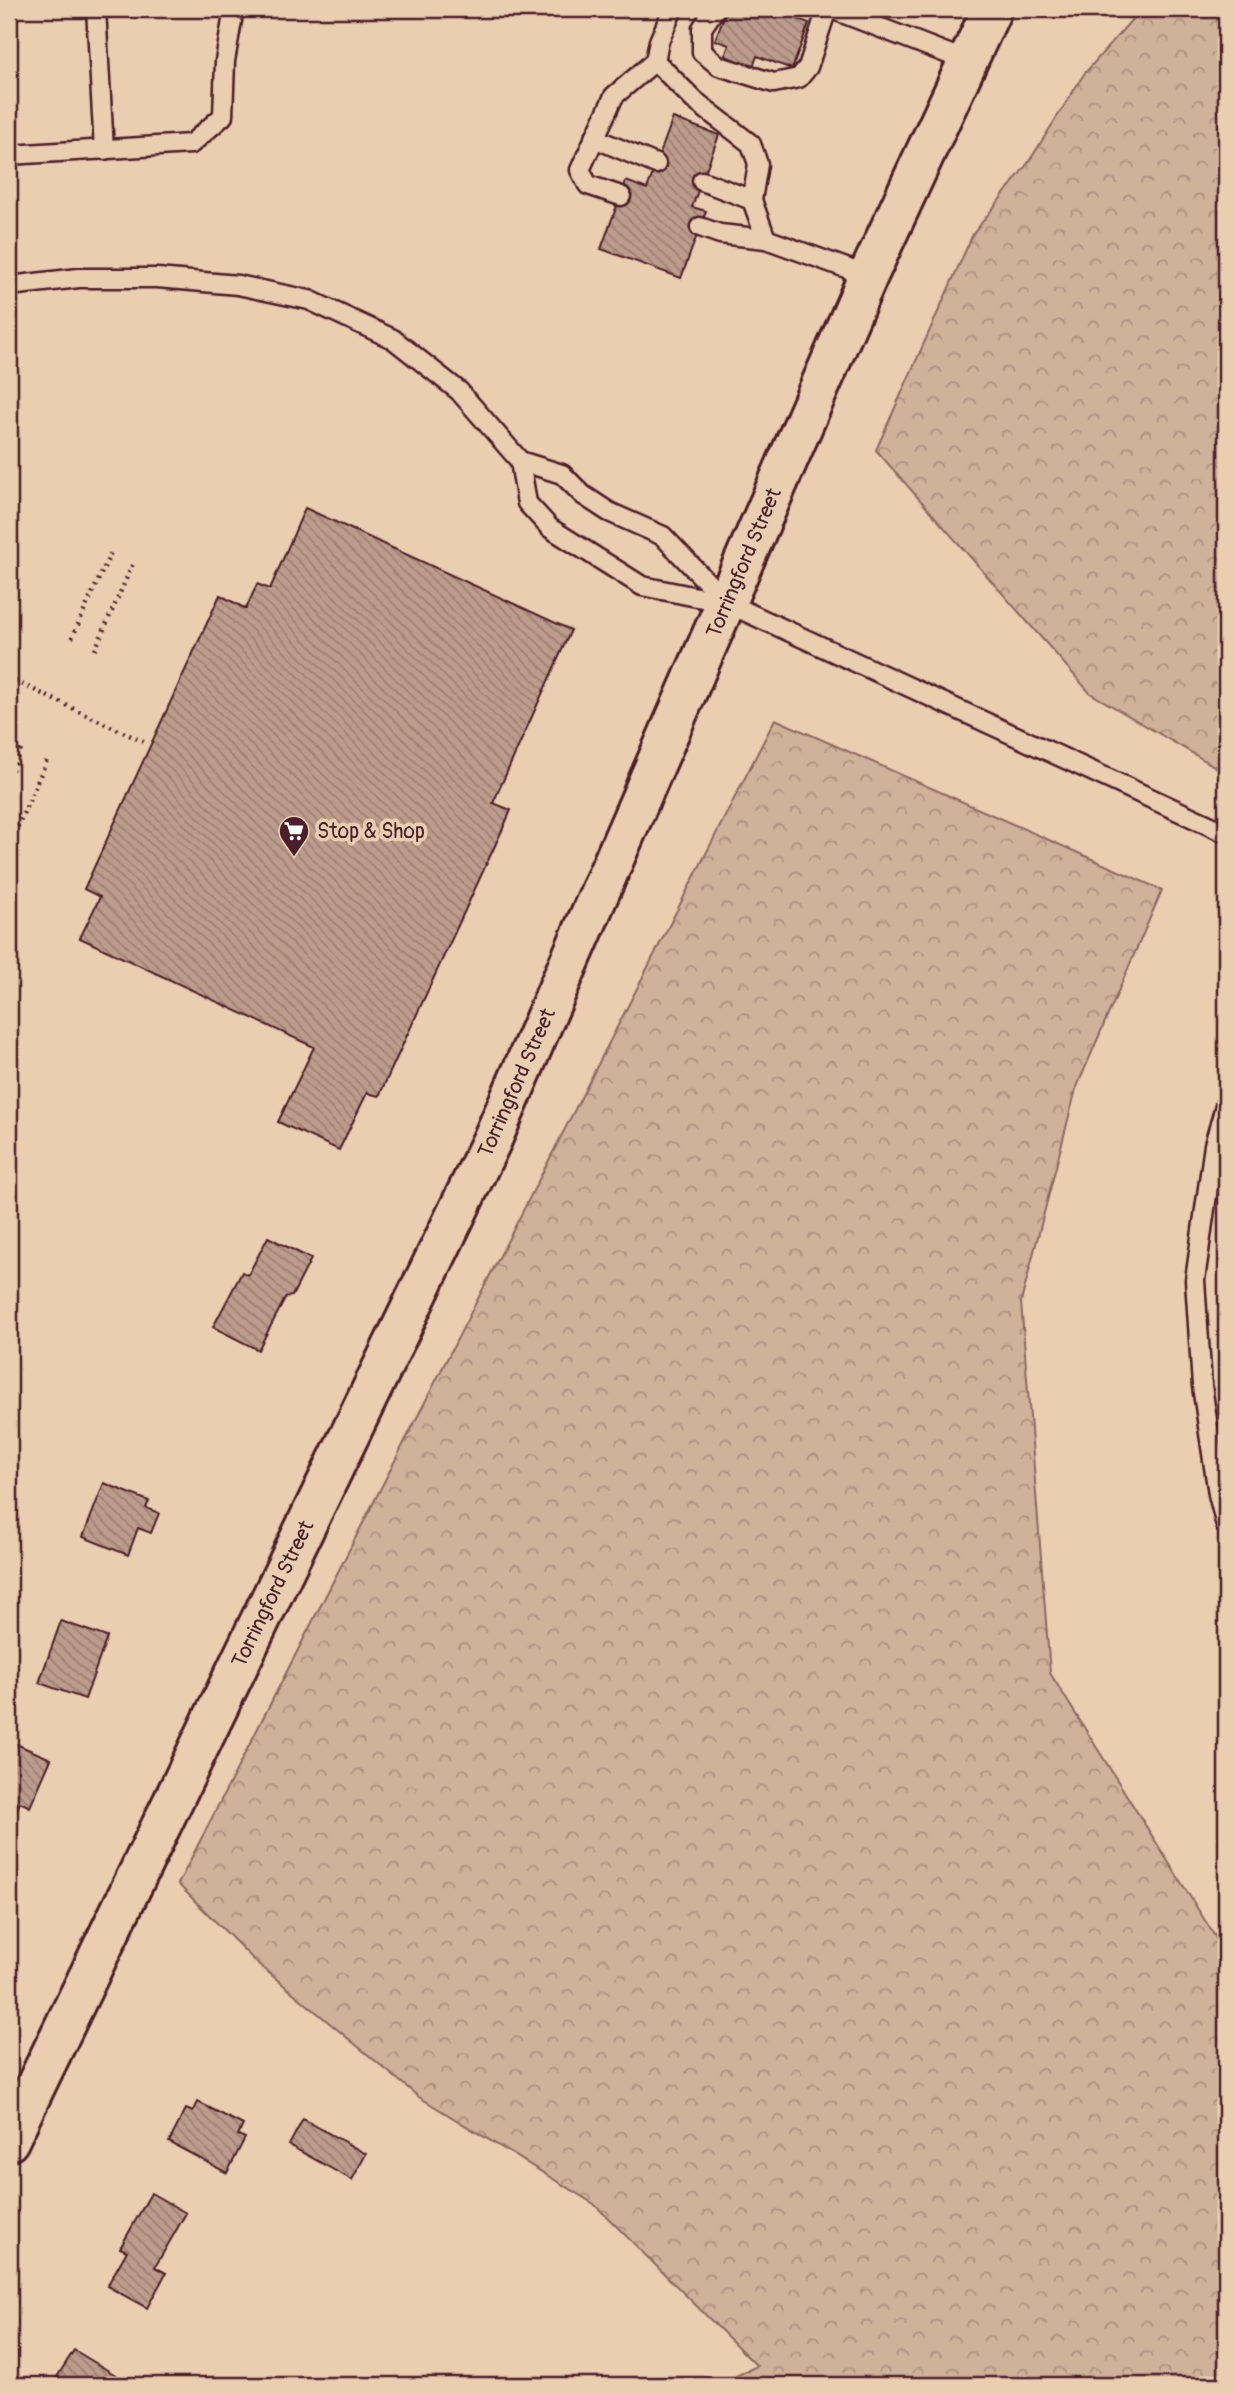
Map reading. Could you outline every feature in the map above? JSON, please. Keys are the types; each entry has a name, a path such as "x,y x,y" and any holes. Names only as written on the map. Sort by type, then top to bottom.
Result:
{"main road":[{"name":"Torringford Street","path":"9,2141 492,1140 868,276 992,9"}],"lane":[{"path":"96,9 104,150"},
{"path":"9,155 191,144 223,116 225,61 234,9"},
{"path":"621,196 588,185 580,170 614,96 655,61 659,41 673,9"},
{"path":"715,9 702,28 702,52 719,66 774,83 799,78 808,67 827,9"},
{"path":"832,9 969,62"},
{"path":"655,61 694,100 751,144 758,164 752,201 766,239"},
{"path":"594,138 656,164"},
{"path":"702,181 752,201"},
{"path":"700,227 720,234 766,239 868,276"},
{"path":"9,286 79,278 157,278 238,285 309,300 393,339 459,391 520,461 527,503 550,528 642,586 727,603 1226,833"},
{"path":"520,461 562,474 583,495 609,512 663,536 727,603"},
{"path":"1226,1103 1214,1145 1195,1280 1202,1386 1218,1494 1226,1526"}],"path":[{"path":"72,638 112,550"},
{"path":"95,650 134,561"},
{"path":"9,678 148,744"},
{"path":"9,777 21,749"},
{"path":"9,846 47,760"}],"green space":[{"path":"1141,9 1226,9 1226,773 1090,693 876,450 973,234 1028,163 1084,74"},
{"path":"775,719 1162,890 1076,1089 1021,1302 1050,1673 1226,1954 1226,2385 717,2385 757,2366 594,2204 419,2097 257,1963 178,1884"}],"building":[{"path":"733,9 771,9 809,23 792,69 757,56 753,67 725,56 729,45 715,40 724,16"},
{"path":"673,118 719,135 692,207 706,211 681,278 601,249 626,181 647,189"},
{"name":"Stop & Shop","path":"305,508 571,630 493,803 511,810 504,826 379,1096 367,1093 339,1150 278,1122 314,1047 80,938 100,897 84,889 220,595 246,609 257,584 270,589"},
{"path":"268,1237 311,1259 292,1296 286,1297 258,1350 213,1327 242,1272 248,1275"},
{"path":"104,1483 149,1501 146,1508 159,1513 151,1533 138,1528 128,1555 83,1537"},
{"path":"61,1621 107,1637 85,1699 39,1683"},
{"path":"9,1741 51,1759 30,1807 20,1802 12,1823 9,1822"},
{"path":"198,2102 243,2125 238,2135 245,2138 227,2173 169,2142 186,2109 193,2112"},
{"path":"303,2119 366,2154 352,2180 289,2145"},
{"path":"151,2193 186,2213 155,2267 166,2273 147,2308 107,2286 127,2251 120,2248"},
{"path":"74,2350 132,2385 52,2385"}],"place":[{"name":"Stop & Shop","path":"294,858"}]}
